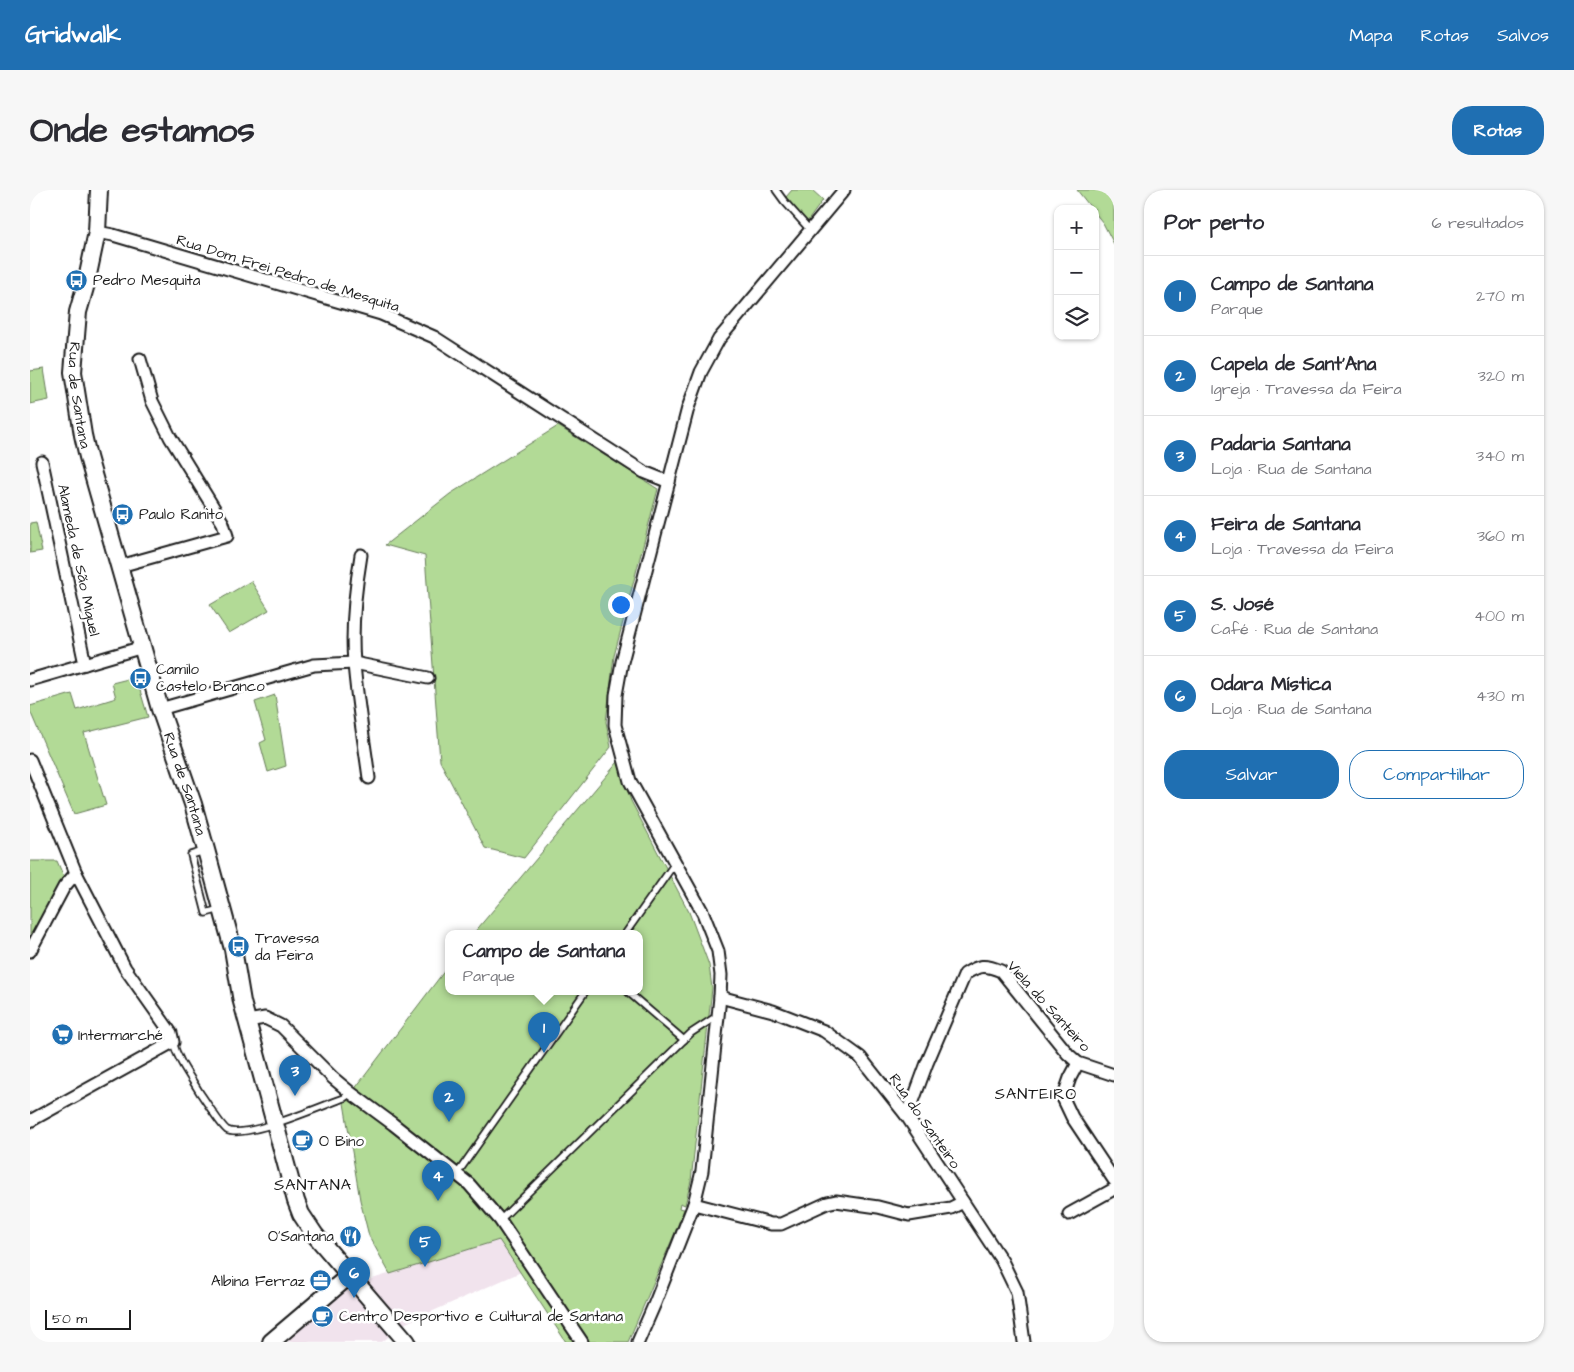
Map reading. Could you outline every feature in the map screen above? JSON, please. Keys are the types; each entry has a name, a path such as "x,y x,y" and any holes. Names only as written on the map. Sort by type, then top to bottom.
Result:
{"main road":[{"name":"Rua de Santana","path":"99,190 97,232 78,312 73,372 82,435 160,709 193,804 206,850 233,949 247,1022 293,1194 301,1214 315,1235 407,1342"},
{"path":"271,1342 350,1275"},
{"path":"286,1342 294,1327 308,1311"}],"street":[{"path":"638,1342 694,1204 702,1171 721,975 718,951 703,913 630,781 615,725 616,695 622,662 688,408 701,372 718,339 844,190"},
{"name":"Rua Dom Frei Pedro de Mesquita","path":"97,232 113,235 363,308 434,337 644,472 669,482"},
{"path":"120,566 227,536 223,523 170,437 152,402 140,359"},
{"name":"Alameda de São Miguel","path":"42,462 85,664"},
{"path":"361,555 353,633 354,663 369,778"},
{"path":"30,680 143,647"},
{"path":"160,709 314,665 354,663 428,678"},
{"path":"30,760 76,873 125,968 171,1033 173,1042 30,1121"},
{"path":"30,951 64,887 76,873"},
{"name":"Viela do Santeiro","path":"906,1115 965,974 977,967 990,966 1001,971 1068,1054 1078,1063 1114,1075"},
{"name":"Rua do Santeiro","path":"720,997 774,1011 824,1031 860,1057 906,1115 1002,1261 1017,1292 1024,1342"},
{"path":"247,1022 265,1018 282,1026 319,1066 351,1094 393,1124 469,1184 500,1220 582,1342"},
{"path":"1078,1063 1070,1078 1064,1098 1072,1117 1114,1180"},
{"path":"1069,1214 1114,1189"},
{"path":"694,1204 771,1224 781,1224 827,1203 836,1202 878,1208 909,1216 951,1208 963,1202"}],"lane":[{"path":"776,190 810,230"},
{"path":"628,930 675,863"},
{"path":"457,1174 583,995"},
{"path":"632,995 684,1040"},
{"path":"500,1220 691,1033 717,1016"},
{"path":"173,1042 177,1054 208,1104 226,1129 231,1131 249,1130 275,1124 351,1094"}],"shaded area":[{"path":"499,1240 521,1272 406,1323 398,1329 359,1283"},
{"path":"350,1276 396,1331 382,1342 288,1342 292,1333"}],"green space":[{"path":"792,190 812,190 823,200 807,222 786,197"},
{"path":"1077,190 1114,190 1114,244 1099,218 1099,205 1089,205"},
{"path":"44,369 49,400 30,404 30,371"},
{"path":"558,426 658,489 614,656 606,722 611,747 524,858 485,848 440,761 425,556 385,545 450,494"},
{"path":"36,522 42,551 30,553 30,523"},
{"path":"251,581 269,610 229,633 210,605"},
{"path":"136,677 148,717 84,733 106,805 74,814 30,711 30,706 72,694 77,710 116,698 112,683"},
{"path":"275,695 286,766 268,772 260,743 266,740 255,702"},
{"path":"618,762 631,801 689,912 709,965 712,988 691,1181 685,1205 680,1203 679,1208 684,1209 674,1235 628,1342 566,1342 499,1240 390,1274 369,1236 360,1200 344,1103 445,970 445,995 643,995 643,930 476,930"},
{"path":"30,861 57,861 66,882 61,905 30,948"}],"place":[{"name":"Pedro Mesquita","path":"77,280"},
{"name":"Paulo Ranito","path":"123,514"},
{"name":"Camilo Castelo Branco","path":"140,678"},
{"name":"Travessa da Feira","path":"239,947"},
{"name":"Intermarché","path":"62,1035"},
{"name":"Campo de Santana","path":"544,1053"},
{"name":"Padaria Santana","path":"295,1096"},
{"name":"Capela de Sant'Ana","path":"449,1122"},
{"name":"O Bino","path":"303,1141"},
{"name":"Feira de Santana","path":"438,1201"},
{"name":"O'Santana","path":"350,1236"},
{"name":"S. José","path":"425,1267"},
{"name":"Albina Ferraz","path":"321,1281"},
{"name":"Odara Mística","path":"354,1298"},
{"name":"Centro Desportivo e Cultural de Santana","path":"323,1316"}],"district":[{"name":"SANTEIRO","path":"1036,1093"},
{"name":"SANTANA","path":"313,1184"}]}
